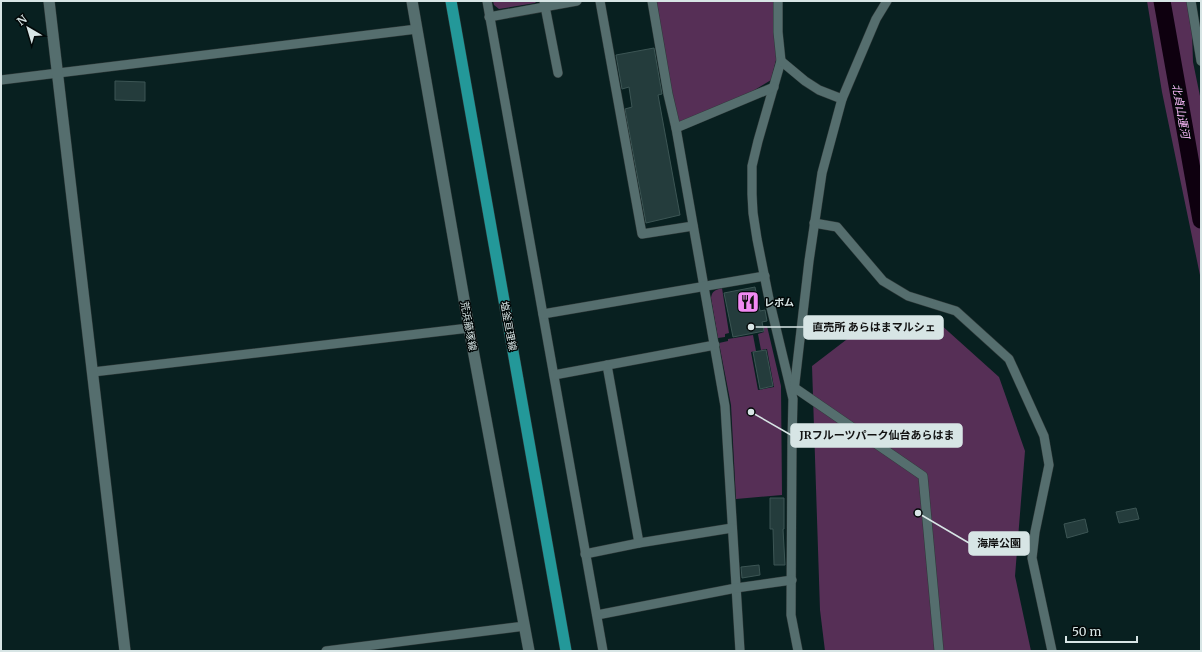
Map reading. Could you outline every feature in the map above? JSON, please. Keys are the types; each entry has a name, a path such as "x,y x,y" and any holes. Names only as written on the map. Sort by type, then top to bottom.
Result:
{"main road":[{"name":"塩釜亘理線","path":"452,1 566,651"}],"street":[{"path":"49,1 125,651"},
{"name":"荒浜藤塚線","path":"412,1 469,328 529,651"},
{"path":"487,1 603,651"},
{"path":"490,17 544,4 577,1"},
{"path":"600,1 642,234 693,226"},
{"path":"652,1 725,406 739,651"},
{"path":"778,1 778,32 781,61 752,166 752,194 757,239 794,399"},
{"path":"798,651 791,615 792,441 795,388 814,223 822,172 842,99 876,19 887,1"},
{"path":"1191,1 1201,60"},
{"path":"544,4 558,73"},
{"path":"1,80 417,29"},
{"path":"781,61 818,90 842,99"},
{"path":"676,128 774,87"},
{"path":"814,223 837,227 883,281 908,296 956,311 1008,359 1044,436 1049,465 1034,532 1032,558 1052,651"},
{"path":"543,314 765,276"},
{"path":"93,372 469,328"},
{"path":"554,375 715,345"},
{"path":"607,365 639,543"},
{"path":"795,388 923,476 939,651"},
{"path":"585,554 639,543 732,528"},
{"path":"597,615 736,588 792,580"},
{"path":"326,651 525,626"}],"shaded area":[{"path":"493,1 537,1 535,3 499,9 494,5"},
{"path":"654,1 775,1 777,56 771,80 753,91 681,123 675,119"},
{"path":"1147,1 1191,1 1193,62 1201,101 1201,280 1162,92"},
{"path":"722,288 729,333 725,334 725,337 718,338 711,298 714,291"},
{"path":"876,317 940,324 999,377 1025,451 1015,576 1031,651 825,651 820,610 812,366"},
{"path":"763,326 767,326 781,386 782,495 736,499 731,405 719,343 728,341 728,339 753,335 756,351 751,352 758,390 774,387 767,349 761,350 758,334 764,332"}],"building":[{"path":"654,48 662,94 658,95 680,215 646,223 625,109 632,107 629,87 622,89 616,55"},
{"path":"115,81 145,82 145,101 115,100"},
{"path":"755,287 760,311 765,310 767,321 762,322 764,331 733,337 724,293"},
{"path":"766,350 773,386 760,389 753,352"},
{"path":"770,498 784,498 783,529 785,565 774,565 773,529 770,529"},
{"path":"1136,508 1139,519 1119,523 1116,512"},
{"path":"1085,519 1088,532 1067,538 1064,524"},
{"path":"759,565 760,575 742,578 741,567"}],"waterway":[{"name":"北貞山運河","path":"1162,1 1201,220"}],"place":[{"name":"レポム","path":"748,302"},
{"name":"直売所 あらはまマルシェ","path":"751,327"},
{"name":"JRフルーツパーク仙台あらはま","path":"751,412"},
{"name":"海岸公園","path":"918,513"}]}
